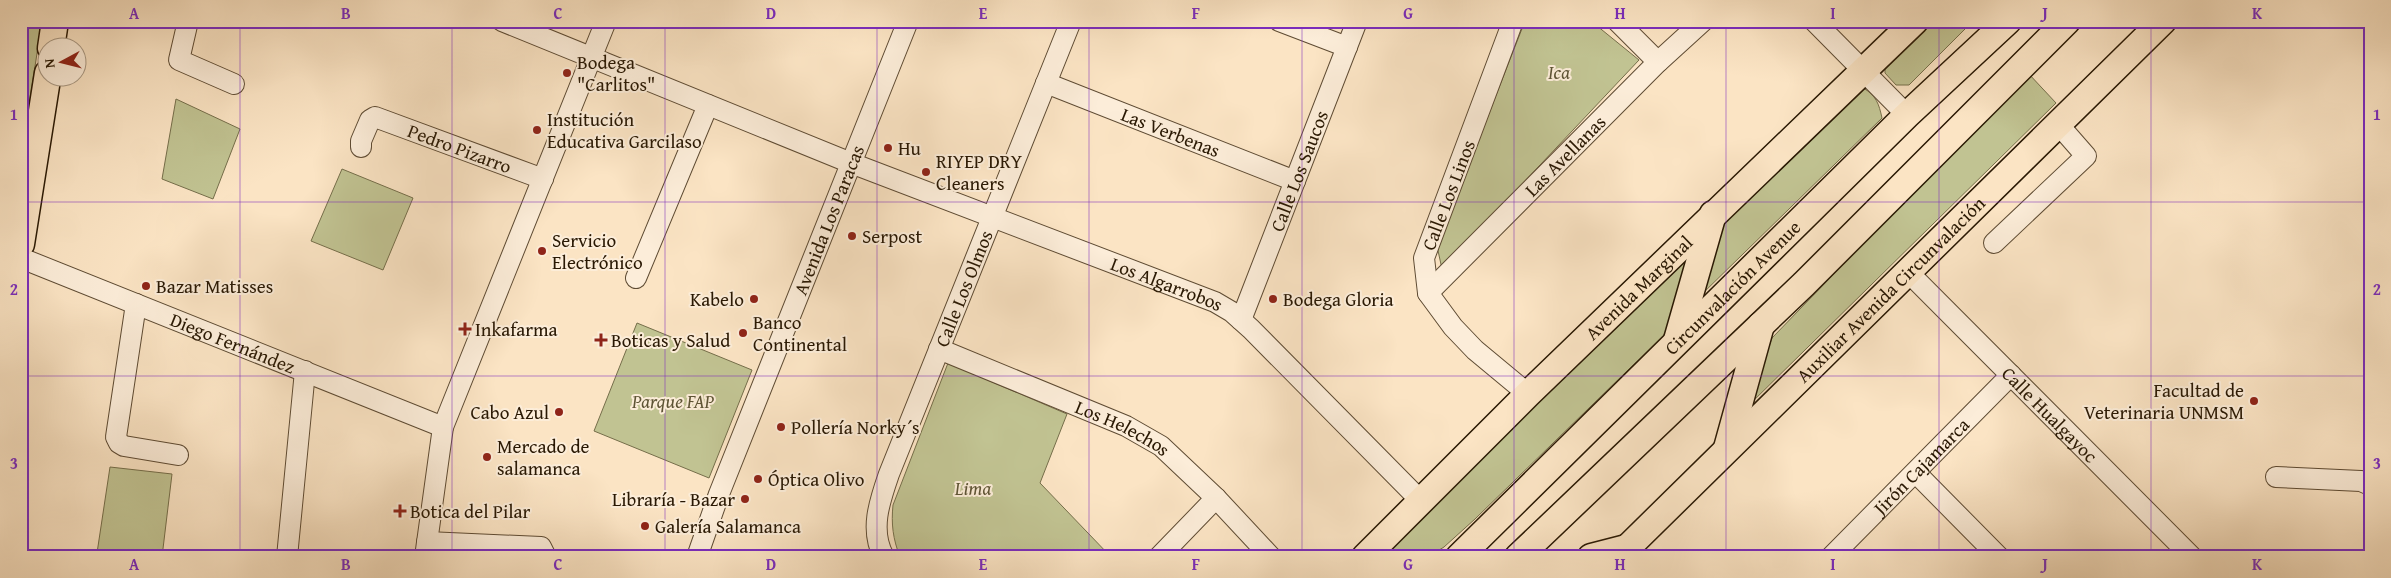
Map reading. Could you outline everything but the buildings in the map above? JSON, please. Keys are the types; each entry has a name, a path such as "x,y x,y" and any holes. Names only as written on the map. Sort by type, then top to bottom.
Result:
{"main road":[{"path":"52,38 55,21"},
{"name":"Avenida Marginal","path":"1365,557 1528,394 1915,21"},
{"name":"Circunvalación Avenue","path":"1459,557 1906,115 2008,21"},
{"path":"1518,557 1761,325 2067,21"},
{"name":"Auxiliar Avenida Circunvalación","path":"1622,552 2163,21"},
{"path":"21,244 46,88"},
{"path":"1676,342 1713,214"},
{"path":"1727,449 1761,325"},
{"path":"1591,557 1622,552"}],"street":[{"path":"188,21 179,60 234,84"},
{"name":"Los Algarrobos","path":"502,21 851,163 1215,302 1241,320 1421,501"},
{"path":"545,553 541,547 426,549 443,427 606,21"},
{"name":"Avenida Los Paracas","path":"697,557 719,494 908,21"},
{"name":"Calle Los Olmos","path":"884,557 880,550 876,526 880,500 1071,21"},
{"path":"1279,21 1347,47"},
{"name":"Calle Los Saucos","path":"1241,320 1357,21"},
{"name":"Calle Los Linos","path":"1513,21 1424,258 1428,293 1453,327 1475,350 1528,394"},
{"path":"1617,21 1658,62"},
{"name":"Las Avellanas","path":"1428,293 1658,62 1702,21"},
{"path":"1814,21 1906,115"},
{"name":"Las Verbenas","path":"1046,83 1295,181"},
{"path":"636,278 708,105"},
{"name":"Pedro Pizarro","path":"361,147 361,141 370,120 375,117 543,179"},
{"path":"1994,243 2086,156 2058,124"},
{"name":"Diego Fernández","path":"21,258 443,427"},
{"name":"Calle Hualgayoc","path":"1908,272 2192,557"},
{"path":"136,304 116,437 118,443 124,446 178,455"},
{"name":"Los Helechos","path":"939,349 1126,426 1161,446 1216,498 1271,557"},
{"path":"287,557 305,372"},
{"name":"Jirón Cajamarca","path":"1831,557 2011,375"},
{"path":"1916,473 1999,557"},
{"path":"2276,477 2361,481 2370,485"},
{"path":"1159,557 1216,498"}],"green space":[{"path":"21,21 42,21 38,38 21,157"},
{"name":"Ica","path":"1525,21 1591,21 1639,60 1442,269 1437,246"},
{"path":"1923,21 1973,21 1909,85 1896,85 1885,73 1885,60"},
{"path":"2028,73 2056,103 1746,408 1772,338"},
{"path":"1863,88 1876,100 1882,118 1697,299 1712,237 1731,206"},
{"path":"176,99 240,129 213,199 162,179"},
{"path":"342,169 413,198 383,270 311,241"},
{"path":"1692,245 1666,333 1444,547 1428,557 1383,557"},
{"name":"Parque FAP","path":"637,323 752,370 709,478 594,431"},
{"name":"Lima","path":"948,363 1067,414 1040,483 1111,557 900,557 893,531 893,505"},
{"path":"110,467 172,474 162,557 121,557 97,553"}],"place":[{"name":"Bodega \"Carlitos\"","path":"567,73"},
{"name":"Institución Educativa Garcilaso","path":"537,130"},
{"name":"Hu","path":"888,148"},
{"name":"RIYEP DRY Cleaners","path":"926,172"},
{"name":"Serpost","path":"852,236"},
{"name":"Servicio Electrónico","path":"542,251"},
{"name":"Bazar Matisses","path":"146,286"},
{"name":"Kabelo","path":"754,299"},
{"name":"Bodega Gloria","path":"1273,299"},
{"name":"Inkafarma","path":"465,329"},
{"name":"Banco Continental","path":"743,333"},
{"name":"Boticas y Salud","path":"601,340"},
{"name":"Facultad de Veterinaria UNMSM","path":"2254,401"},
{"name":"Cabo Azul","path":"559,412"},
{"name":"Pollería Norky´s","path":"781,427"},
{"name":"Mercado de salamanca","path":"487,457"},
{"name":"Óptica Olivo","path":"758,479"},
{"name":"Libraría - Bazar","path":"745,499"},
{"name":"Botica del Pilar","path":"400,511"},
{"name":"Galería Salamanca","path":"645,526"}]}
